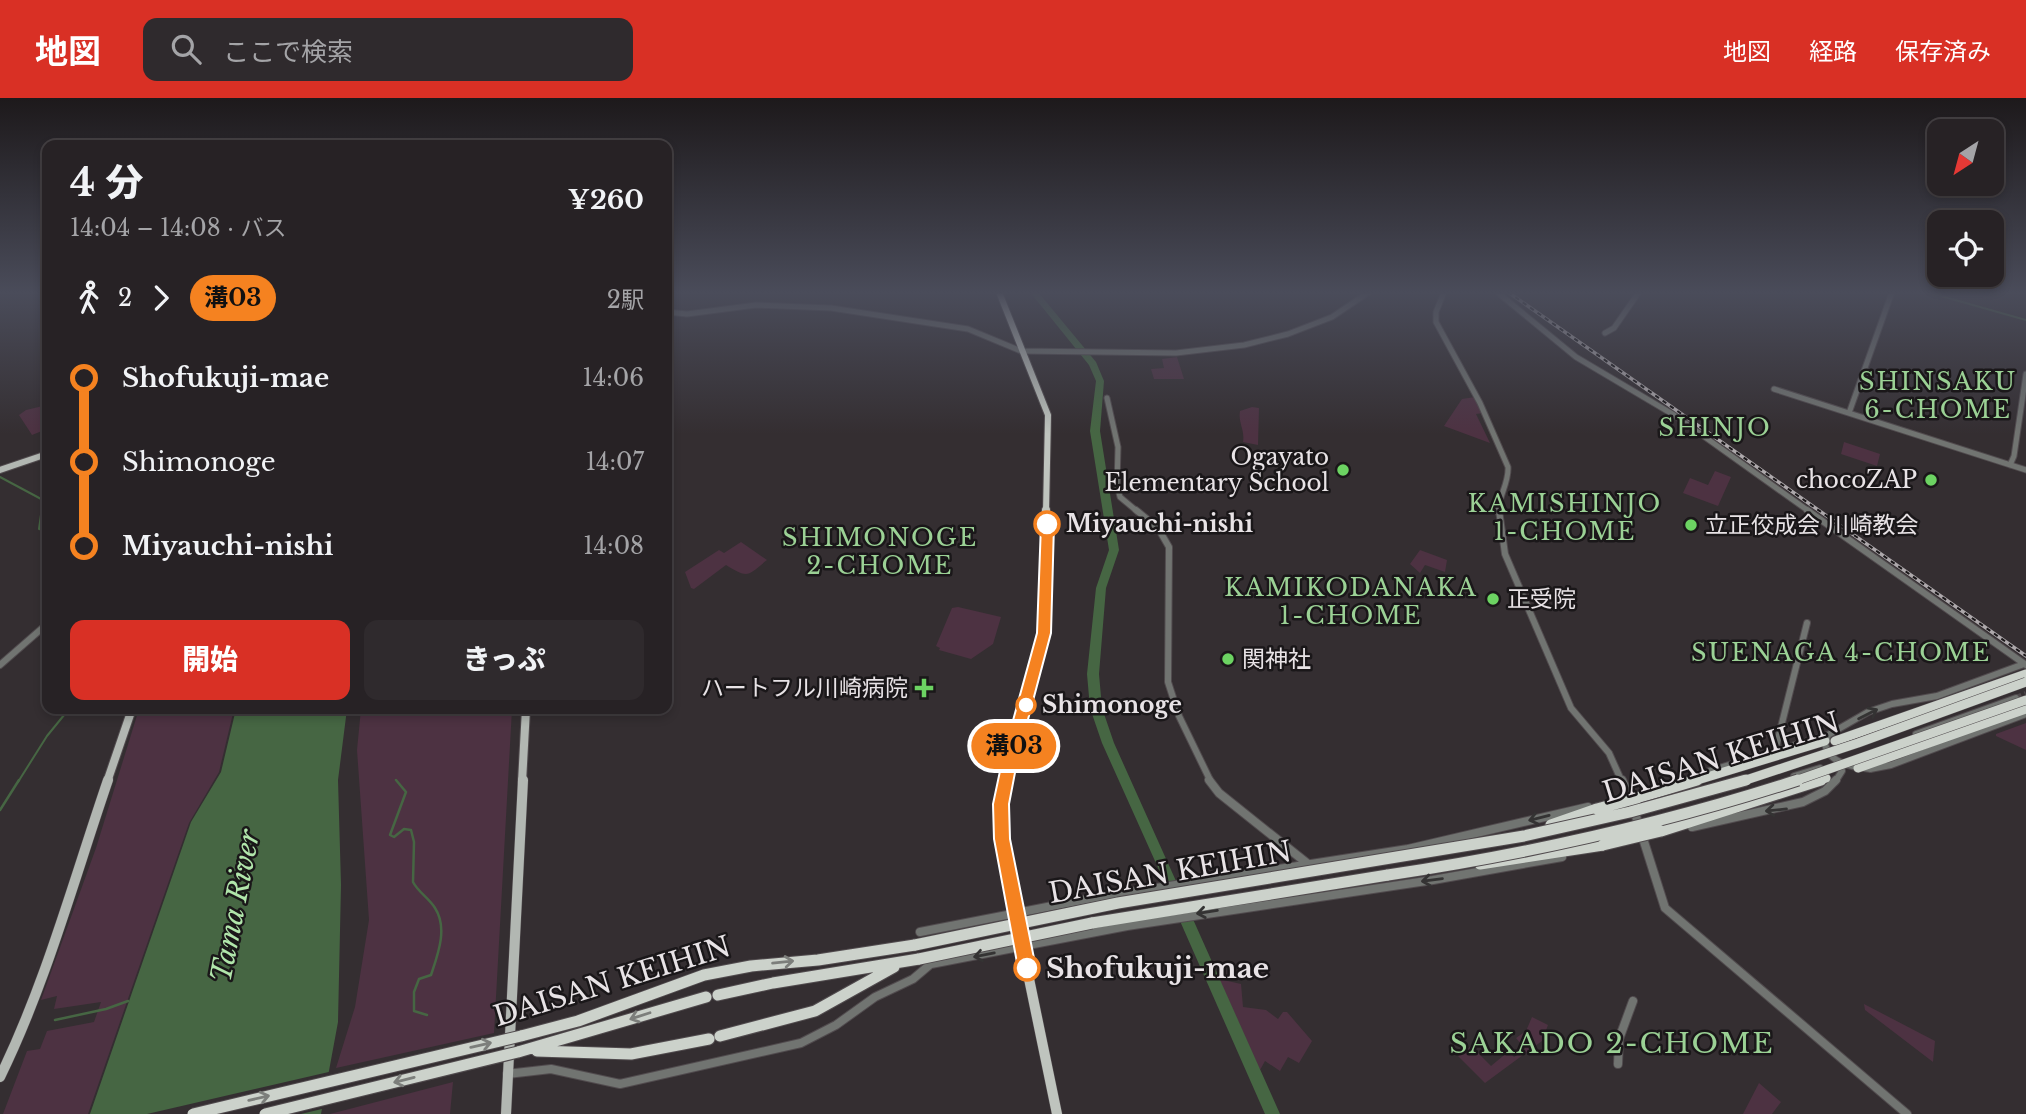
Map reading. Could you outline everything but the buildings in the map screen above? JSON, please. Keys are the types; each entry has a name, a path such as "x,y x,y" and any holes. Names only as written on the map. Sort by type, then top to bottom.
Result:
{"highway":[{"path":"1017,339 1041,391 1048,415 1044,633 1001,804 1002,839 1057,1114"},
{"path":"1519,837 1597,809 1806,748 1927,707 2025,668"},
{"name":"DAISAN KEIHIN","path":"193,1114 579,1021 704,975 751,965 818,960 918,938 1572,827 1701,793 1786,766 2026,682"},
{"name":"DAISAN KEIHIN","path":"265,1114 523,1051 712,996 773,983 902,963 926,963 1189,906 1440,868 1594,837 1677,816 1798,780 2017,696"},
{"path":"1858,768 2026,712"},
{"path":"1806,748 1821,750 1837,763"},
{"path":"1440,868 1545,856 1661,831 1826,778"},
{"path":"523,1051 631,1054 715,1037 816,1012 902,963"}],"main road":[{"path":"0,470 42,456"},
{"path":"0,1077 27,1016 130,714"},
{"path":"506,1114 526,714"}],"street":[{"path":"992,339 1021,351 1176,353 1267,339"},
{"path":"1446,339 1480,402 1508,467 1509,478 1499,502 1498,520 1505,555 1571,708 1609,753 1629,795 1665,908 1907,1114"},
{"path":"1555,339 1608,379 1674,415 2025,668"},
{"path":"1849,413 1875,339"},
{"path":"2010,465 2014,456 2026,374"},
{"path":"1774,389 2026,470"},
{"path":"1107,398 1118,447 1117,485 1120,498 1158,528 1169,547 1167,677 1175,707 1208,778 1219,793 1308,864"},
{"path":"1775,751 1807,623"},
{"path":"0,665 42,628"},
{"path":"918,938 1015,913 1408,849 1629,795 1775,751 1829,739 1868,712 1892,704 1937,696 2025,668"},
{"path":"508,1074 551,1069 620,1084 801,1043 836,1026 860,1006 913,979 926,963 947,950 1019,931 1441,863 1637,818 1837,763 2017,696"},
{"path":"1837,763 1858,768 1891,765 2026,712"},
{"path":"926,963 1189,915 1453,877 1644,840 1748,813 1788,808 1813,800 1832,788 1837,763 1829,746 1829,739"},
{"path":"1637,818 1837,763 1871,768"},
{"path":"1826,778 1837,763"},
{"path":"1618,1064 1618,1036 1633,1001"}],"shaded area":[{"path":"1177,357 1184,379 1154,379 1151,369 1164,368 1162,359"},
{"path":"1475,397 1483,413 1476,414 1490,443 1444,426 1462,399"},
{"path":"42,406 42,431 32,435 19,415 26,410"},
{"path":"1259,408 1258,445 1243,442 1240,411"},
{"path":"1844,442 1880,454 1877,466 1841,454"},
{"path":"1715,471 1731,477 1718,506 1683,493 1690,478 1708,485"},
{"path":"741,542 767,560 748,574 726,565 694,589 691,588 685,572 719,550 724,553"},
{"path":"1420,550 1447,560 1445,572 1425,565 1420,573 1410,564"},
{"path":"952,608 1001,617 993,644 971,659 939,650 936,646"},
{"path":"137,714 233,714 219,772 189,823 88,1114 3,1114 27,1051 40,1049 47,1031 94,1022 101,1002 54,1009 57,996 41,1000 96,848"},
{"path":"361,714 512,714 494,1033 336,1068 355,1007 369,920 357,750"},
{"path":"2026,723 2026,750 1996,736 1996,734"},
{"path":"1219,979 1241,984 1243,1007 1266,1010 1278,1019 1283,1012 1287,1012 1312,1041 1299,1063 1288,1057 1280,1071 1265,1061 1260,1070"},
{"path":"1864,1004 1935,1041 1933,1062 1865,1010"},
{"path":"1532,1017 1548,1025 1542,1041 1485,1083 1458,1056 1471,1046 1491,1066 1509,1051 1514,1057 1525,1049 1516,1038 1526,1031"},
{"path":"453,1082 450,1114 330,1114"},
{"path":"1759,1083 1781,1102 1772,1114 1743,1114"}],"water":[{"name":"Tama River","path":"235,714 346,714 338,780 341,885 338,1022 321,1114 90,1114 191,822 221,772"}],"pier":[{"path":"333,1071 326,1108 301,1114 147,1114"}],"waterway":[{"path":"1073,339 1093,364 1100,381 1095,431 1114,550 1101,588 1093,674 1096,708 1108,743 1170,881"},
{"path":"0,477 42,499"},
{"path":"42,507 39,529 42,530"},
{"path":"18,782 47,736 65,714"},
{"path":"0,810 19,780"},
{"path":"396,780 406,792 390,835 394,837 404,829 411,830 414,842 413,882 435,908 441,924 440,941 431,975 419,979 414,992 414,1011 427,1015"},
{"path":"1187,921 1273,1114"},
{"path":"55,1020 106,1009 128,1001"}],"tunnel":[{"path":"2016,698 2026,694"}],"railway":[{"path":"1575,339 2026,656"}],"bus line":[{"name":"溝03","path":"1027,968 1002,839 1001,804 1004,781 1039,661 1044,633 1047,524"}],"place":[{"name":"Ogayato Elementary School","path":"1343,470"},
{"name":"chocoZAP","path":"1931,480"},
{"name":"Miyauchi-nishi","path":"1047,524"},
{"name":"立正佼成会 川崎教会","path":"1691,525"},
{"name":"正受院","path":"1493,599"},
{"name":"関神社","path":"1228,659"},
{"name":"ハートフル川崎病院","path":"924,688"},
{"name":"Shimonoge","path":"1026,705"},
{"name":"Shofukuji-mae","path":"1027,968"}],"district":[{"name":"SHINSAKU 6-CHOME","path":"1938,396"},
{"name":"SHINJO","path":"1715,428"},
{"name":"KAMISHINJO 1-CHOME","path":"1565,518"},
{"name":"SHIMONOGE 2-CHOME","path":"880,552"},
{"name":"KAMIKODANAKA 1-CHOME","path":"1351,602"},
{"name":"SUENAGA 4-CHOME","path":"1841,653"},
{"name":"SAKADO 2-CHOME","path":"1612,1043"}]}
